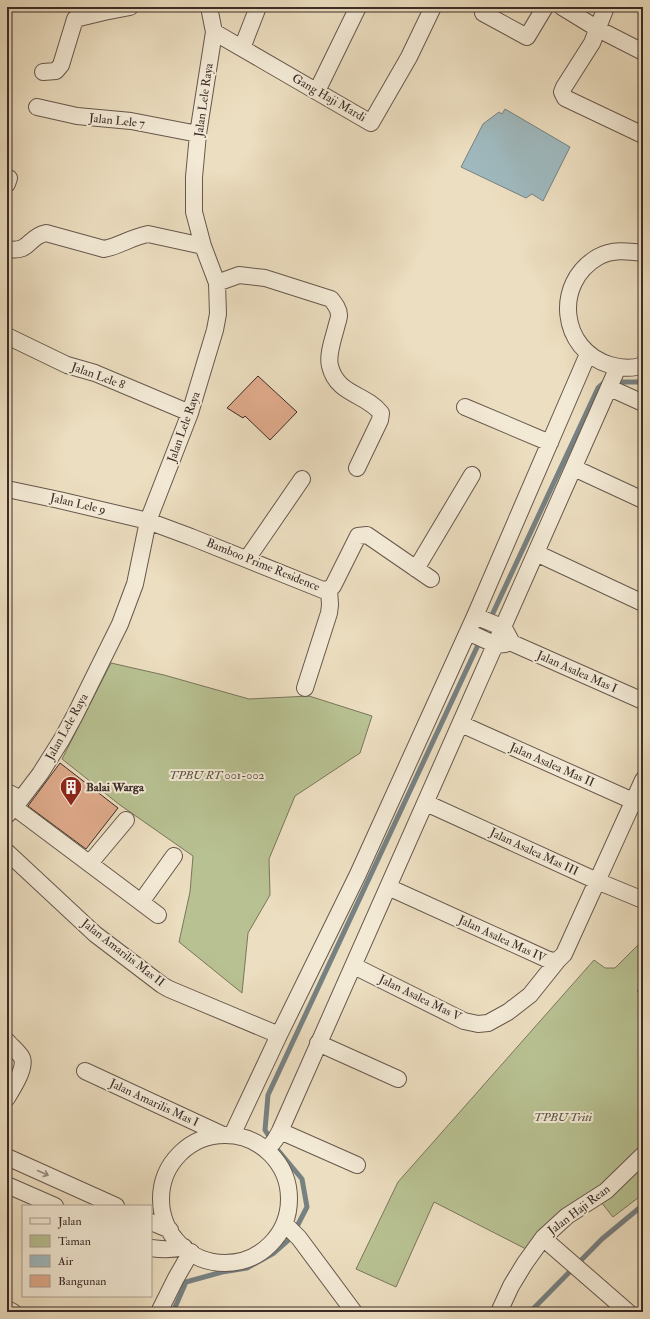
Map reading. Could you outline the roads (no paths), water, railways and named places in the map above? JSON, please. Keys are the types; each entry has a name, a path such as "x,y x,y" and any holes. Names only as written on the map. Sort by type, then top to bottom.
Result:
{"street":[{"path":"43,72 56,71 61,65 75,19 130,7"},
{"name":"Jalan Lele Raya","path":"14,807 46,764 62,739 120,624 135,584 148,521 190,413 215,330 218,314 217,283 203,246 194,212 194,176 198,134 214,32 209,7"},
{"path":"242,48 258,7"},
{"path":"316,91 358,7"},
{"name":"Gang Haji Mardi","path":"214,32 371,123 408,57 433,7"},
{"path":"482,13 527,37 545,7"},
{"path":"562,7 598,29 643,52"},
{"path":"606,7 592,42 562,92 565,98 643,135"},
{"name":"Jalan Lele 7","path":"37,107 76,116 131,121 198,134"},
{"path":"7,249 16,251 24,248 38,234 46,233 104,250 138,236 148,234 203,246"},
{"path":"643,252 621,250 598,257 581,271 570,291 567,314 574,336 588,354 602,363 618,367 639,367 643,365"},
{"path":"217,283 239,275 265,278 331,299 337,306 339,315 330,355 330,366 336,380 344,388 375,406 381,413 380,420 357,468"},
{"name":"Jalan Lele 8","path":"7,336 67,365 95,373 190,413"},
{"path":"228,1135 358,874 468,632 588,354"},
{"path":"357,1165 274,1140 257,1143 245,1138 228,1135 207,1138 192,1144 179,1154 170,1168 163,1183 161,1199 164,1215 170,1230 187,1250 200,1257 215,1262 231,1262 248,1259 263,1251 276,1239 285,1224 289,1208 289,1192 283,1172 278,1162 274,1140 354,966 618,367"},
{"path":"610,388 643,403"},
{"path":"465,407 550,443"},
{"path":"574,468 643,500"},
{"path":"416,568 472,475"},
{"path":"247,559 302,479"},
{"name":"Jalan Lele 9","path":"7,490 59,500 148,521"},
{"name":"Bamboo Prime Residence","path":"148,521 323,590 329,589 333,586 358,536 367,535 431,579"},
{"path":"536,553 643,603"},
{"path":"305,688 329,613 329,589"},
{"path":"468,632 496,645 512,642 504,628 475,616"},
{"name":"Jalan Asalea Mas I","path":"512,642 643,701"},
{"name":"Jalan Asalea Mas II","path":"461,724 638,803"},
{"name":"Jalan Asalea Mas IV","path":"388,887 551,961 558,960 564,954 597,881 638,803 643,780"},
{"path":"7,792 14,807 158,915"},
{"name":"Jalan Asalea Mas III","path":"426,803 597,881 643,900"},
{"path":"90,863 126,820"},
{"name":"Jalan Amarilis Mas II","path":"7,852 96,934 162,985 279,1035"},
{"path":"141,902 174,856"},
{"name":"Jalan Asalea Mas V","path":"354,966 464,1021 478,1024 488,1023 508,1012 530,995 558,960"},
{"path":"7,1042 22,1057 20,1074 7,1098"},
{"path":"318,1043 398,1079"},
{"name":"Jalan Amarilis Mas I","path":"85,1071 228,1135"},
{"name":"Jalan Haji Rean","path":"499,1312 522,1269 543,1238 567,1216 606,1191 643,1156"},
{"path":"7,1157 114,1205"},
{"path":"7,1185 53,1205"},
{"path":"152,1222 170,1230"},
{"path":"285,1224 300,1238 354,1312"},
{"path":"543,1238 628,1312"},
{"path":"152,1248 162,1250 187,1250"},
{"path":"159,1312 176,1278 187,1250"},
{"path":"7,1310 13,1312"}],"water":[{"path":"505,109 570,147 543,201 532,194 526,198 461,167 483,124 499,112 502,114"}],"waterway":[{"path":"173,1312 186,1282 222,1272 247,1268 274,1253 291,1238 307,1207 302,1179 277,1149 265,1130 268,1095 598,388 606,381"},
{"path":"614,382 643,382"},
{"path":"530,1312 602,1239 643,1205"}],"place":[{"name":"Balai Warga","path":"71,806"}],"park label":[{"name":"TPBU RT 001-002","path":"217,775"},
{"name":"TPBU Triti","path":"563,1117"}]}
